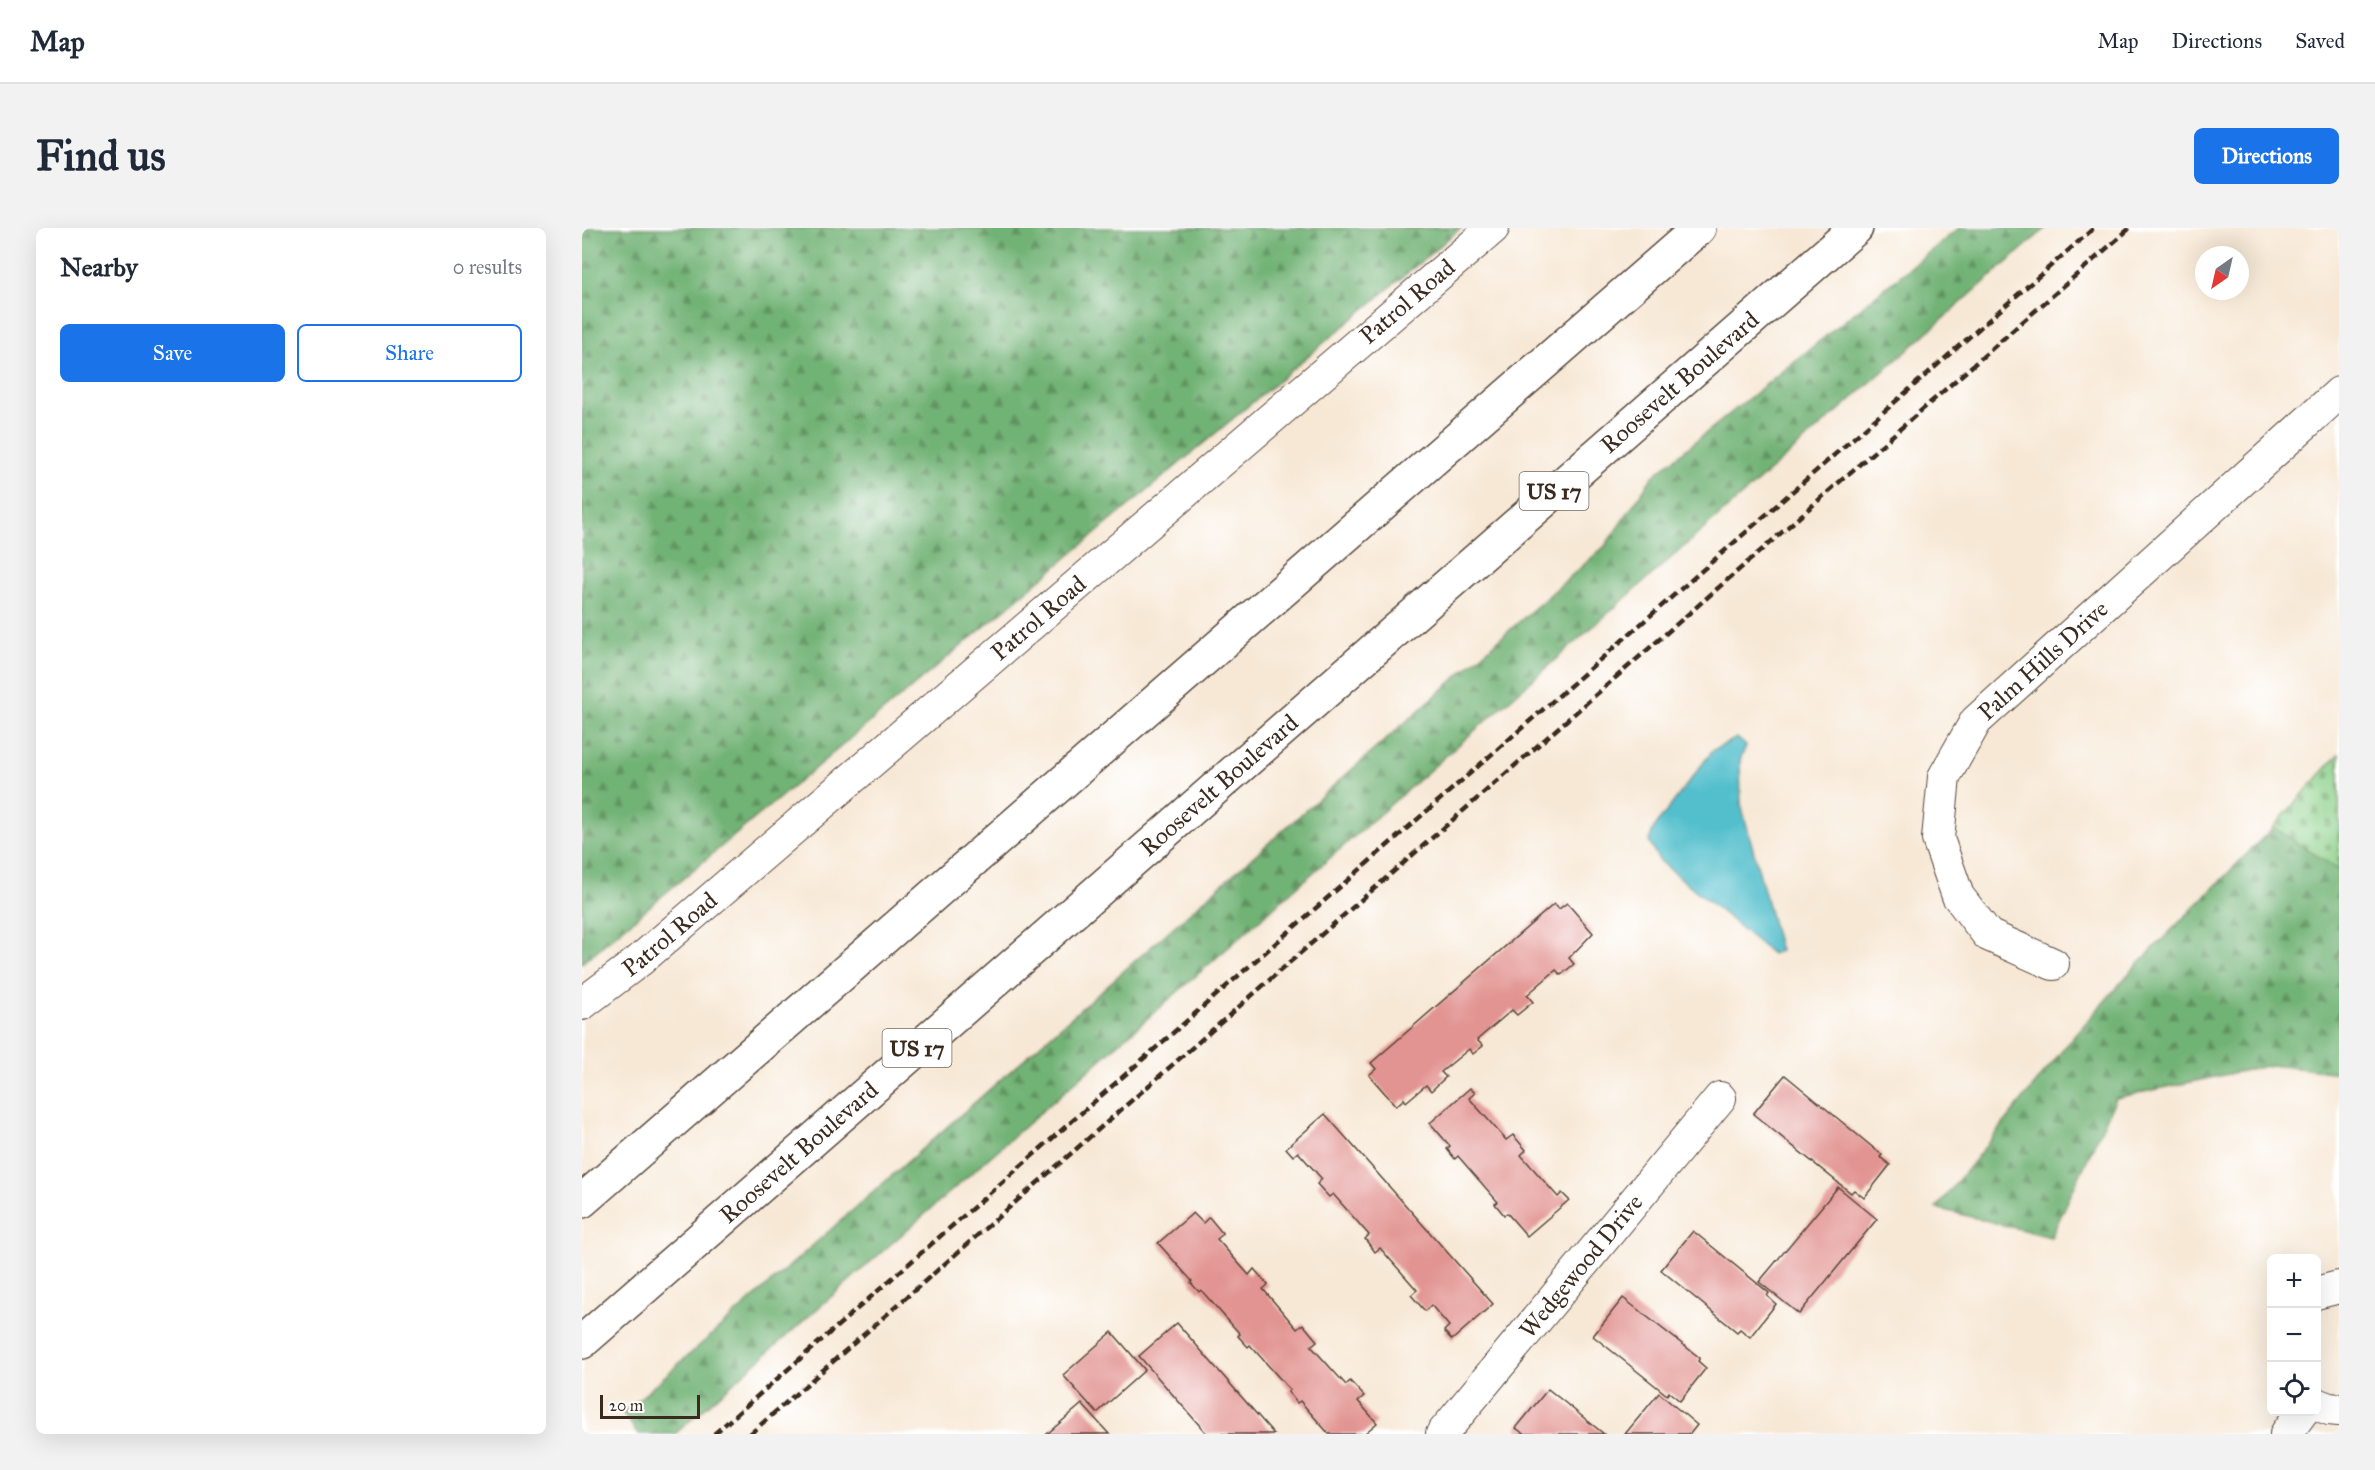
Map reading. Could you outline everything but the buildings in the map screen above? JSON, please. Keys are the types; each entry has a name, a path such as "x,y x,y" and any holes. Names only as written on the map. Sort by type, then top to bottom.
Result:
{"highway":[{"path":"582,1201 1699,228"},
{"name":"Roosevelt Boulevard","path":"582,1342 1856,228"}],"street":[{"name":"Patrol Road","path":"582,1004 639,961 1493,228"},
{"name":"Palm Hills Drive","path":"2053,964 1988,935 1958,896 1938,839 1944,777 1976,720 2339,393"},
{"name":"Wedgewood Drive","path":"1442,1434 1720,1098"},
{"path":"2321,1292 2339,1287"},
{"path":"2321,1406 2339,1410"},
{"path":"2286,1434 2299,1416"}],"green space":[{"path":"582,228 1461,228 582,963"},
{"path":"1959,228 2046,228 675,1434 638,1434 623,1413 1605,546 1653,476"},
{"path":"2339,754 2339,870 2273,827"},
{"path":"2339,761 2339,1073 2271,1065 2116,1098 2051,1237 1936,1208 2069,1042 2131,971"}],"water":[{"path":"1737,738 1746,746 1740,760 1741,804 1780,951 1772,954 1659,860 1649,842 1653,829 1713,750"}],"railway":[{"path":"714,1434 2094,228"},
{"path":"750,1434 2130,228"}]}
